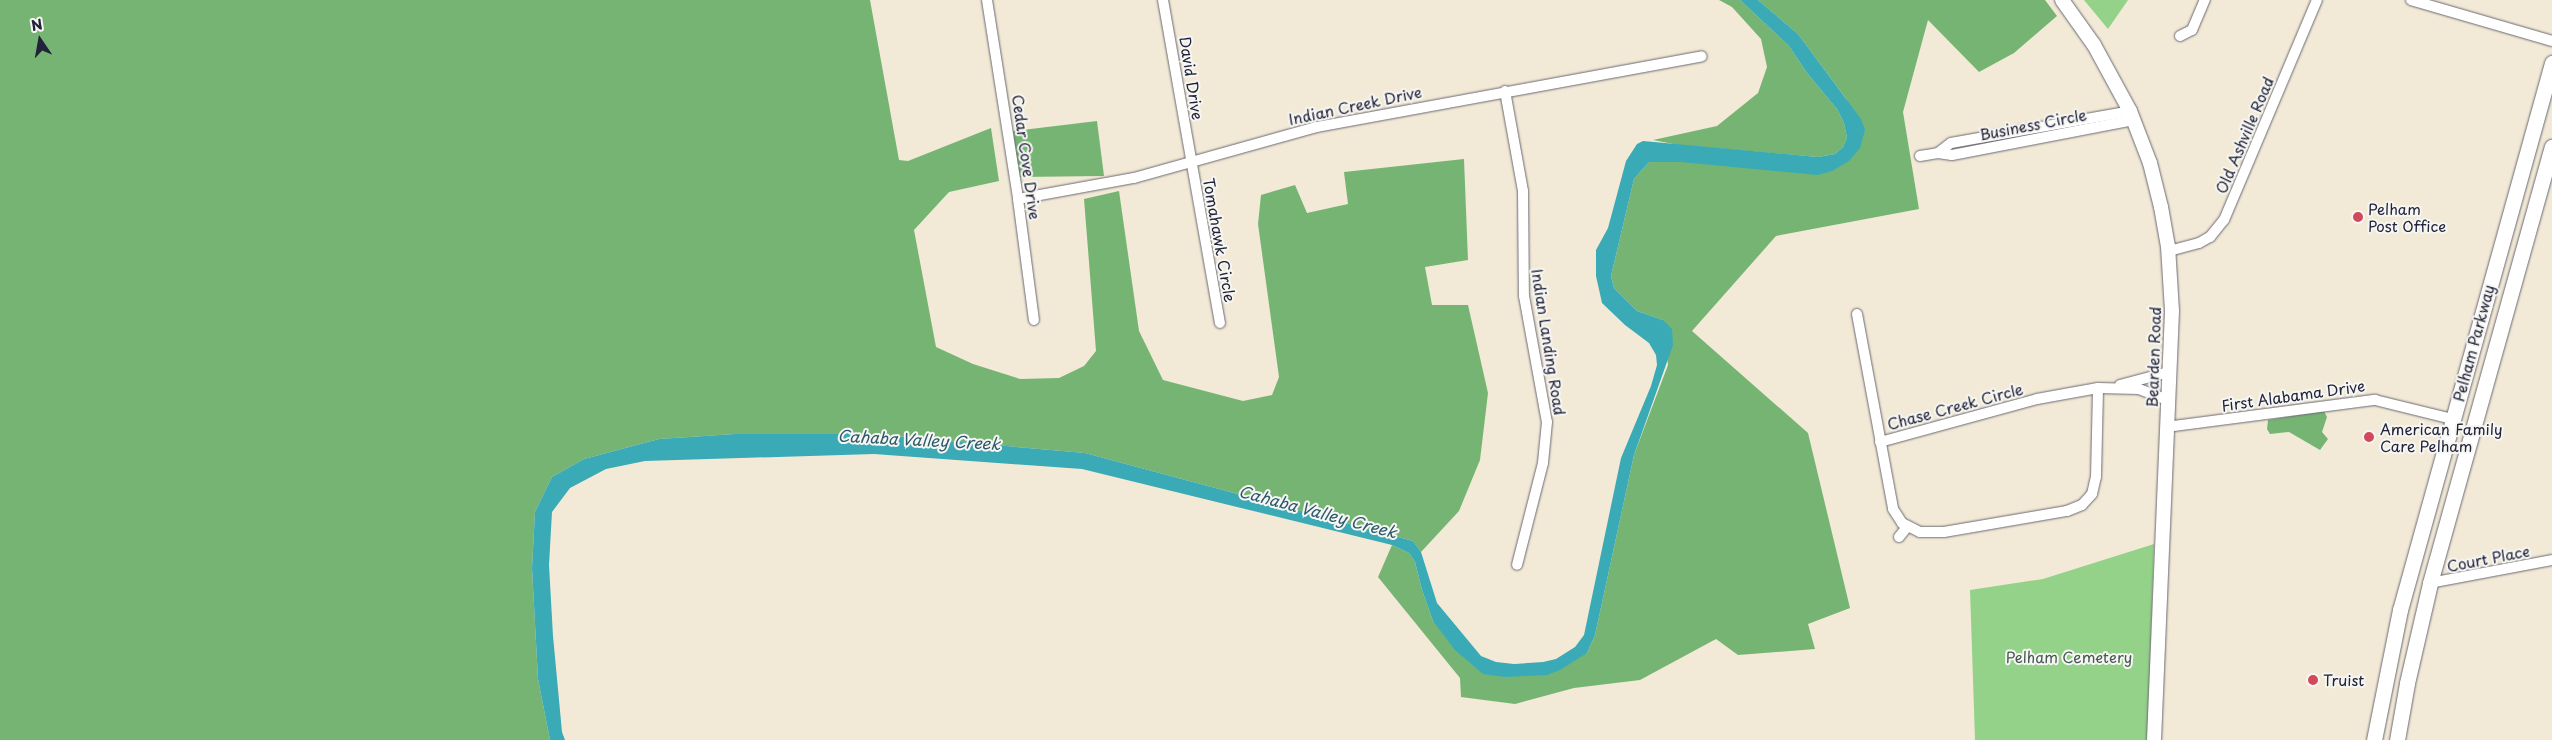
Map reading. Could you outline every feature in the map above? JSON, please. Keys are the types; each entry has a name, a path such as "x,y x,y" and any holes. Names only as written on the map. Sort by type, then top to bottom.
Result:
{"main road":[{"name":"Pelham Parkway","path":"2371,740 2408,580 2552,63"},
{"path":"2527,153 2551,155"},
{"name":"Pelham Parkway","path":"2398,738 2430,584 2510,292 2551,155"},
{"path":"2489,285 2510,292"},
{"path":"2468,364 2489,370"},
{"path":"2408,580 2430,584"},
{"path":"2371,740 2398,738"}],"street":[{"name":"Cedar Cove Drive","path":"987,0 1018,199 1034,320"},
{"name":"David Drive","path":"1163,0 1190,162"},
{"name":"Bearden Road","path":"2062,0 2094,45 2132,115 2148,156 2159,198 2169,251 2172,311 2154,740"},
{"path":"2180,36 2192,30 2205,0"},
{"name":"Old Ashville Road","path":"2169,251 2199,244 2210,237 2224,220 2317,0"},
{"path":"2412,0 2552,41"},
{"name":"Indian Creek Drive","path":"1018,199 1134,178 1317,127 1702,56"},
{"name":"Indian Landing Road","path":"1506,91 1523,191 1524,296 1547,422 1543,463 1516,565"},
{"name":"Business Circle","path":"1920,156 1938,152 1950,143 2132,115"},
{"name":"Tomahawk Circle","path":"1190,162 1220,323"},
{"path":"1857,314 1880,442"},
{"name":"Chase Creek Circle","path":"2111,387 2169,372"},
{"path":"1899,537 1907,527 1920,532 1944,532 2067,511 2082,505 2092,494 2096,477 2098,388"},
{"name":"Chase Creek Circle","path":"1907,527 1893,509 1880,442 2043,398 2098,388 2139,389 2168,400"},
{"name":"First Alabama Drive","path":"2166,427 2375,400 2452,419"},
{"name":"Court Place","path":"2430,584 2552,560"}],"green space":[{"path":"0,0 870,0 899,160 908,161 991,128 999,181 949,192 914,230 936,347 973,364 1020,379 1059,378 1084,366 1096,351 1084,199 1119,191 1139,331 1163,380 1243,401 1272,395 1279,377 1258,224 1261,195 1295,185 1307,213 1348,204 1344,172 1464,159 1468,260 1425,267 1432,305 1468,305 1488,393 1480,460 1459,511 1421,552 1413,541 1085,453 870,434 735,434 659,439 584,459 552,477 535,512 532,568 538,679 550,740 0,740"},
{"path":"1719,0 1740,0 1789,46 1807,73 1837,109 1844,123 1847,138 1843,147 1835,154 1818,157 1679,145 1653,140 1717,126 1758,93 1767,67 1761,39 1732,7"},
{"path":"1758,0 2045,0 2057,16 2014,53 1979,72 1928,20 1903,112 1919,209 1776,236 1692,331 1808,433 1850,608 1808,624 1815,649 1738,655 1716,639 1640,680 1574,688 1515,704 1461,697 1460,678 1378,577 1392,545 1409,553 1415,562 1433,621 1504,677 1587,653 1595,635 1634,455 1668,365 1663,320 1637,311 1614,288 1611,276 1634,179 1649,162 1849,161 1847,100 1798,34"},
{"path":"2084,0 2128,0 2108,29"},
{"path":"1097,121 1104,176 1019,177 1013,131"},
{"path":"2324,411 2327,417 2322,432 2328,439 2320,450 2289,432 2270,434 2267,429 2268,420"},
{"name":"Pelham Cemetery","path":"2154,544 2148,740 1975,740 1970,590 2043,579"}],"water":[{"name":"Cahaba Valley Creek","path":"1740,0 1758,0 1798,34 1861,119 1865,130 1860,148 1849,161 1832,171 1818,175 1681,162 1649,162 1634,179 1611,276 1614,288 1637,311 1663,320 1672,329 1673,345 1634,455 1595,635 1587,653 1560,670 1547,675 1504,677 1483,674 1455,650 1433,621 1415,562 1409,553 1392,545 1082,469 874,454 645,461 606,469 570,488 552,512 549,565 553,636 562,732 565,740 550,740 538,679 532,568 535,512 552,477 584,459 659,439 735,434 870,434 1085,453 1413,541 1421,552 1437,603 1481,656 1496,662 1514,664 1556,659 1575,647 1584,635 1621,458 1651,386 1657,365 1656,355 1649,343 1625,325 1602,303 1596,276 1596,250 1608,228 1626,161 1637,144 1643,141 1818,157 1835,154 1843,147 1847,138 1844,123 1837,109 1807,73 1789,46"}],"place":[{"name":"Pelham Post Office","path":"2358,217"},
{"name":"American Family Care Pelham","path":"2369,437"},
{"name":"Truist","path":"2313,680"}]}
